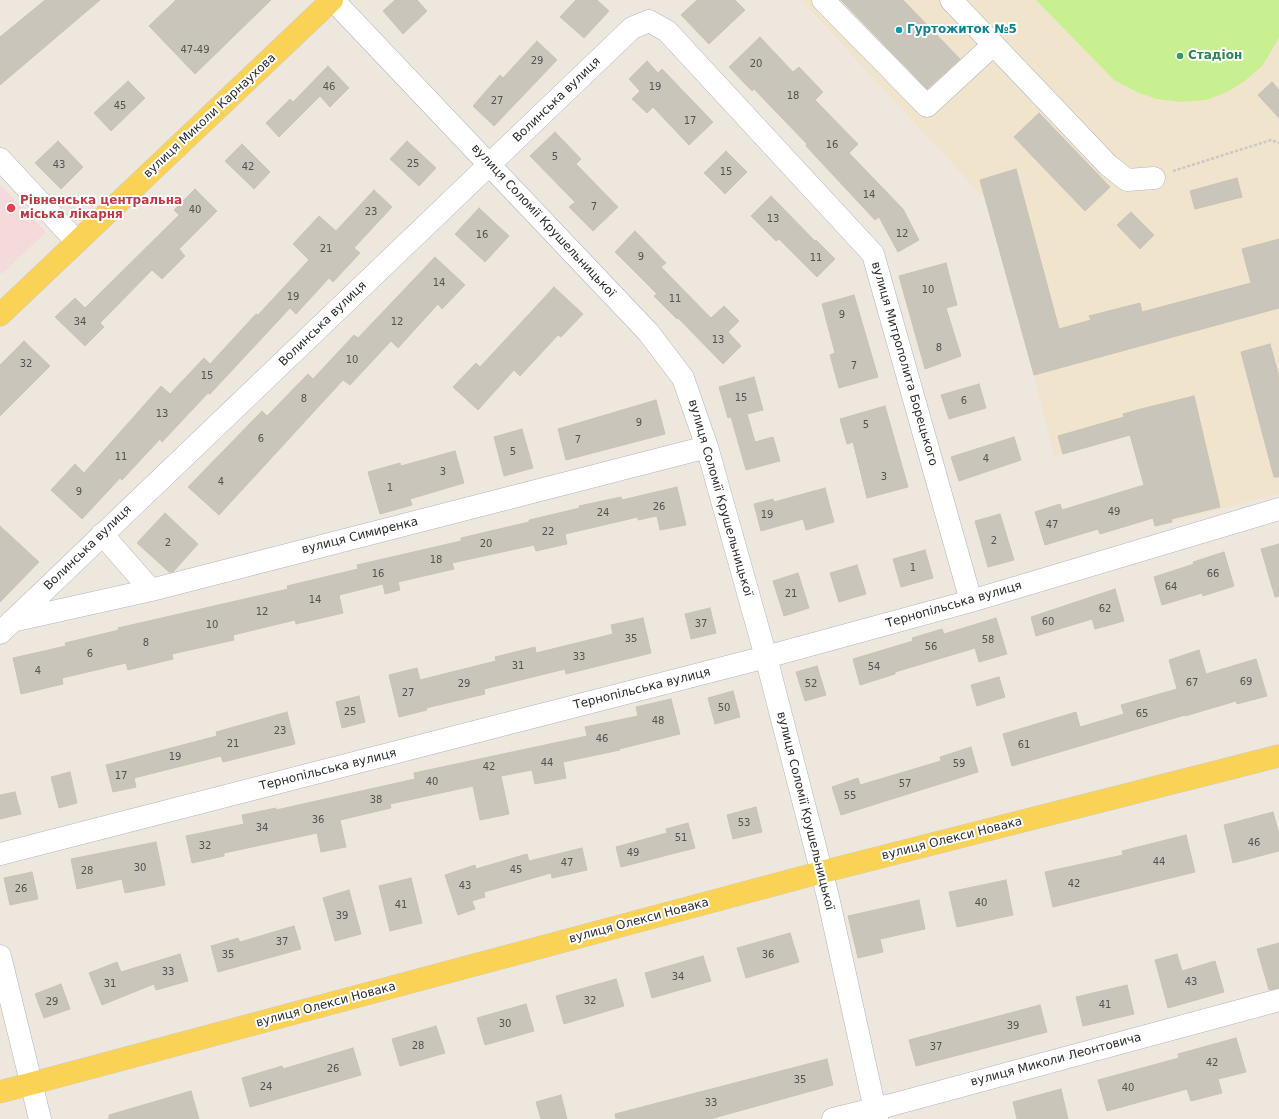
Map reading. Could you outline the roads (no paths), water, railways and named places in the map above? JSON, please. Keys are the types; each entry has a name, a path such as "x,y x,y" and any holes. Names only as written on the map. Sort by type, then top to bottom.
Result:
{"main road":[{"name":"вулиця Миколи Карнаухова","path":"0,315 333,0"},
{"name":"вулиця Олекси Новака","path":"0,1092 822,872 1279,756"}],"street":[{"name":"вулиця Соломії Крушельницької","path":"333,0 648,332 683,378 707,448 766,657 822,872 876,1114"},
{"path":"823,0 927,106 993,45"},
{"path":"951,0 1108,165 1127,180 1154,178"},
{"name":"Волинська вулиця","path":"6,627 632,28 649,21"},
{"name":"вулиця Митрополита Борецького","path":"649,21 667,31 873,254 971,601"},
{"path":"0,159 77,242"},
{"name":"вулиця Симиренка","path":"6,627 707,448"},
{"name":"Тернопільська вулиця","path":"0,854 766,657 971,601 1279,509"},
{"path":"102,534 151,590"},
{"path":"0,956 40,1119"},
{"name":"вулиця Миколи Леонтовича","path":"833,1119 876,1114 1279,1000"}],"place":[{"name":"Гуртожиток №5","path":"899,30"},
{"name":"Стадіон","path":"1180,56"},
{"name":"Рівненська центральна міська лікарня","path":"11,208"}]}
